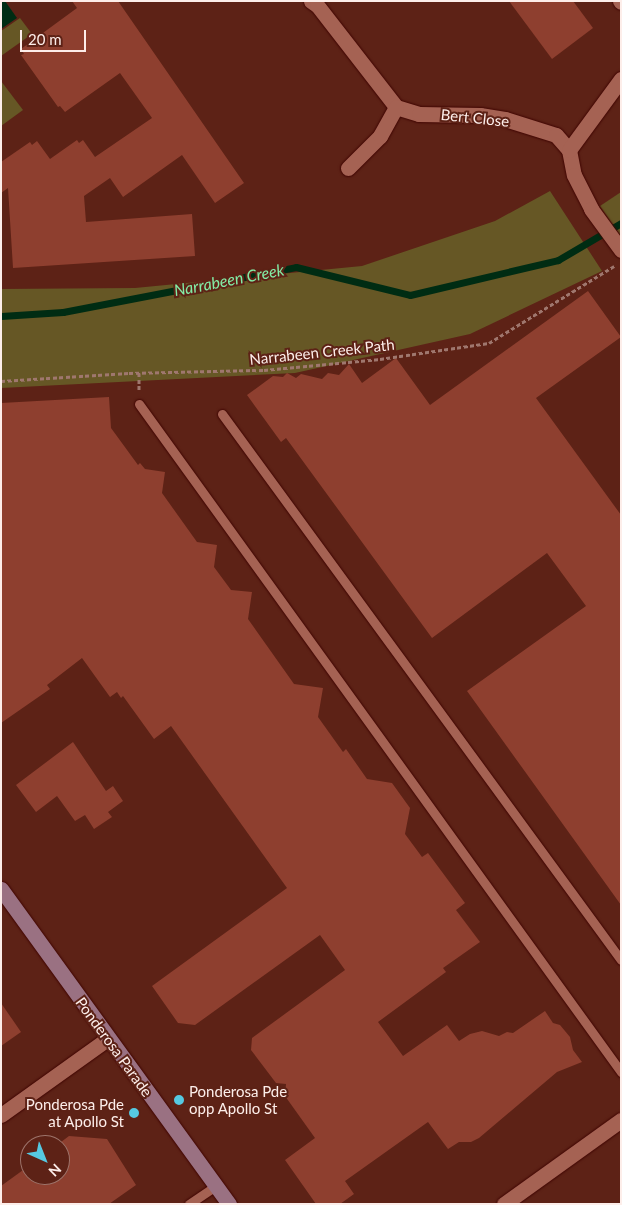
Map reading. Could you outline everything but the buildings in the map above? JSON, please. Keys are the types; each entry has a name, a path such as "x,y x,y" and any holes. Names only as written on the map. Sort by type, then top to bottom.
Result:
{"street":[{"path":"311,1 317,4 396,107 380,136 348,168"},
{"path":"618,247 591,209 574,175 568,150 621,79"},
{"name":"Bert Close","path":"396,107 419,114 480,116 505,119 556,135 568,150"},
{"name":"Ponderosa Parade","path":"1,889 228,1204"},
{"path":"1,1115 107,1038"},
{"path":"504,1204 621,1120"}],"lane":[{"path":"139,404 621,1072"},
{"path":"222,414 621,960"},
{"path":"190,1204 216,1186"}],"path":[{"name":"Narrabeen Creek Path","path":"1,381 129,373 264,370 380,359 489,343 621,262"}],"shaded area":[{"path":"1,1 5,1 17,18 1,29"},
{"path":"20,18 32,34 1,56 1,31"},
{"path":"1,81 23,110 1,126"},
{"path":"550,191 602,271 470,334 295,373 1,388 1,289 135,288 362,266 495,221"},
{"path":"621,192 621,236 600,206"}],"waterway":[{"name":"Narrabeen Creek","path":"1,316 63,312 296,267 410,295 558,260 621,223"}],"place":[{"name":"Ponderosa Pde opp Apollo St","path":"179,1100"},
{"name":"Ponderosa Pde at Apollo St","path":"134,1113"}]}
